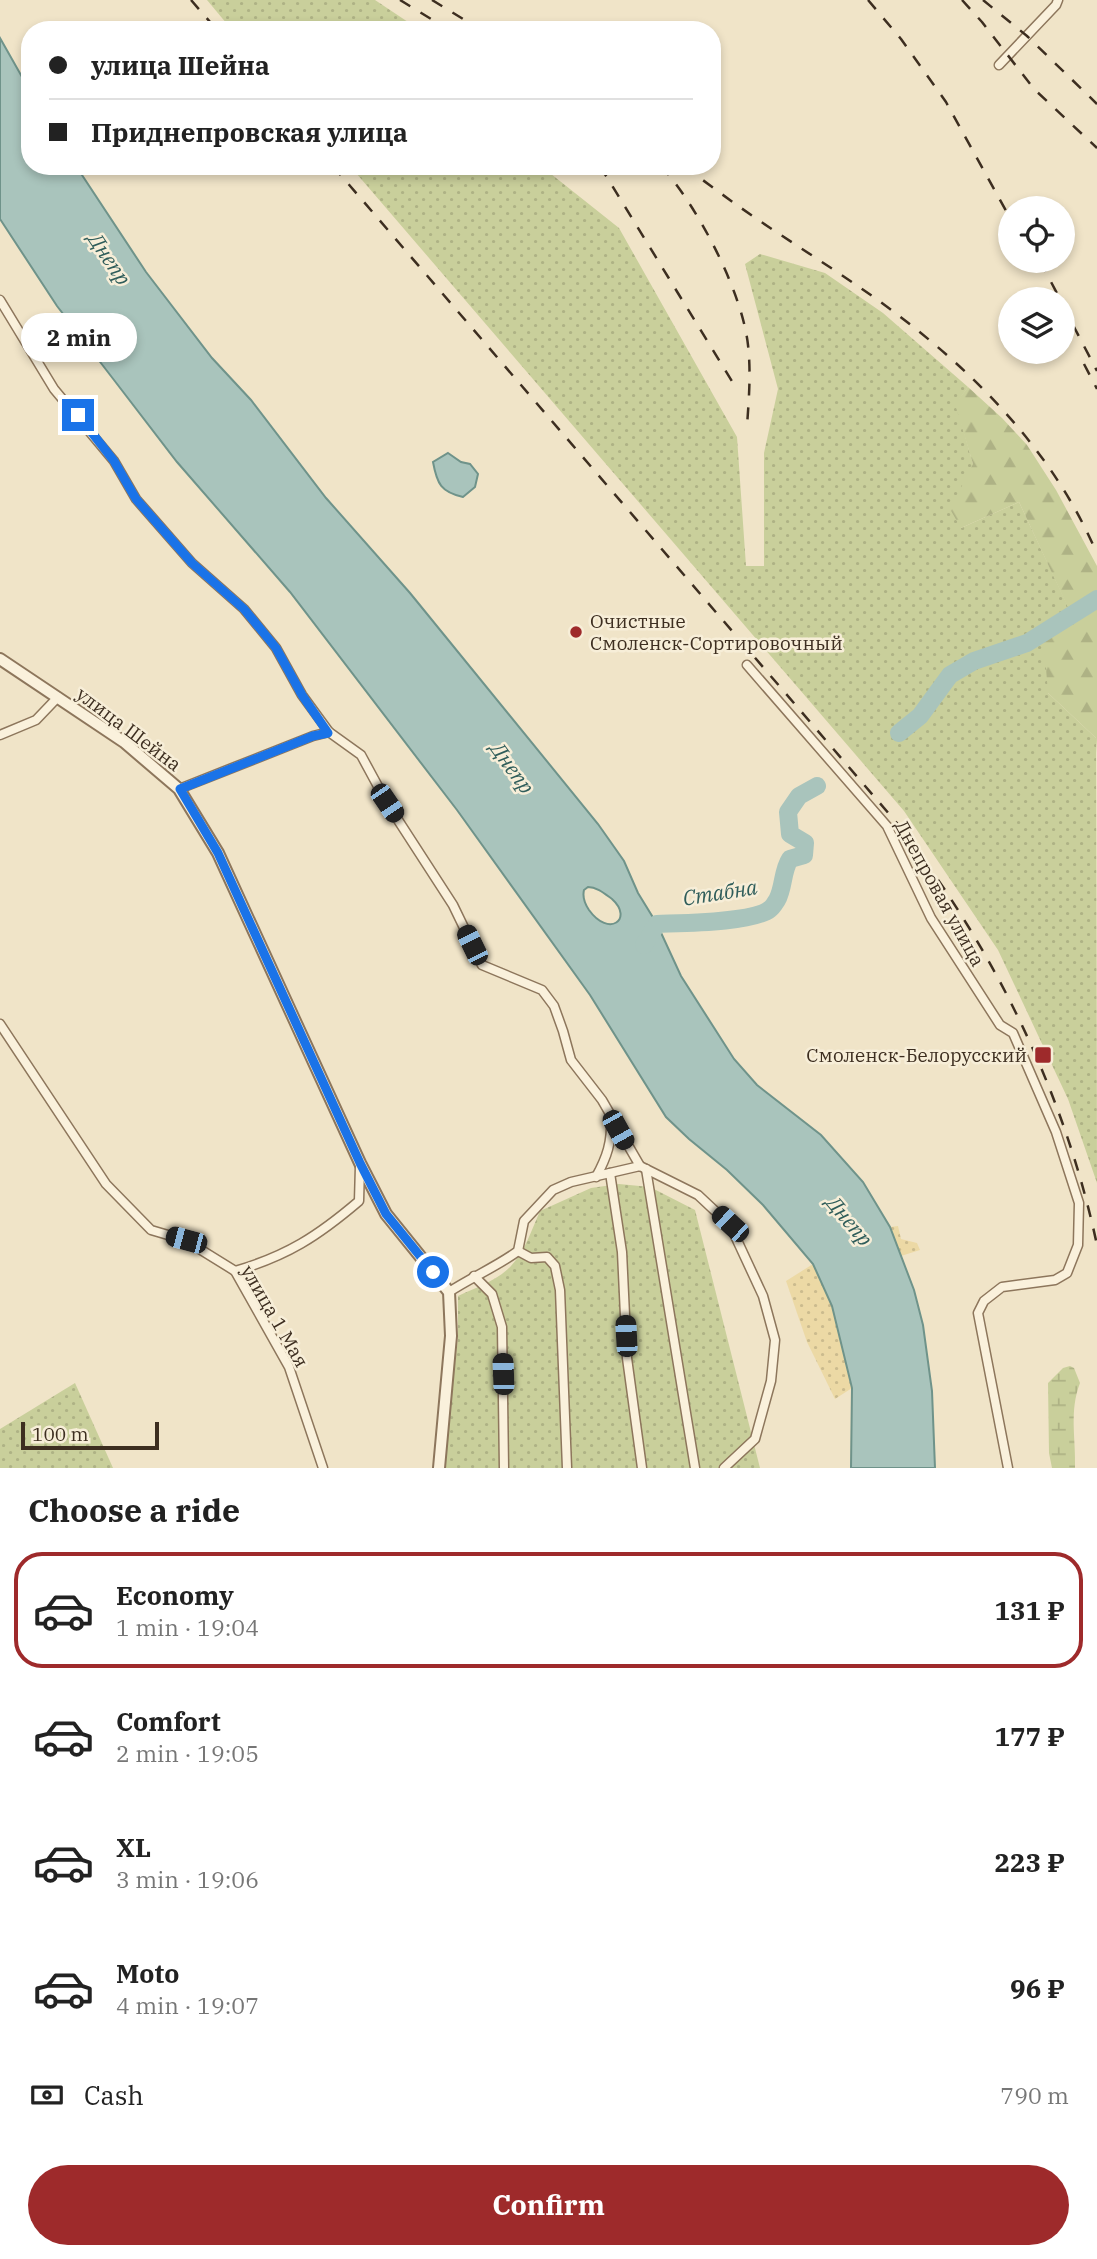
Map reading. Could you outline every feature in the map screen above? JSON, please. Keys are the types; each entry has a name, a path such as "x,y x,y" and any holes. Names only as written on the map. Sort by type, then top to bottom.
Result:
{"street":[{"path":"999,65 1058,0"},
{"path":"0,299 54,389 114,461 136,499 192,563 244,609 276,648 302,695 328,733 360,755 387,803 453,905 482,965 542,990 554,1006 570,1060 602,1100 643,1168 695,1468"},
{"name":"улица Шейна","path":"0,659 124,742 180,789 218,853 386,1214 449,1292"},
{"name":"Днепровая улица","path":"747,666 887,826 937,928 1000,1025 1013,1033 1056,1132 1080,1203 1078,1245 1067,1273 1055,1279 1002,1287 984,1301 978,1313 1008,1468"},
{"path":"0,735 36,720 58,697"},
{"path":"180,789 313,736 328,733"},
{"name":"улица 1 Мая","path":"0,1024 106,1184 150,1230 186,1240 236,1271 289,1367 323,1468"},
{"path":"596,1177 607,1157 611,1139 611,1116"},
{"path":"236,1271 270,1261 325,1231 359,1202 360,1163"},
{"path":"439,1468 451,1336 449,1292 474,1276 496,1268 518,1251 524,1221 553,1190 571,1182 643,1168 698,1195 730,1224 763,1296 775,1340 771,1381 755,1439 724,1468"},
{"path":"610,1173 622,1252 627,1358 642,1468"},
{"path":"518,1251 531,1258 547,1257 555,1266 560,1290 567,1468"},
{"path":"474,1276 492,1294 502,1327 504,1468"}],"green space":[{"path":"207,0 375,0 406,21 224,21"},
{"path":"358,175 552,175 619,228 737,437 746,566 764,566 764,453 778,389 745,264 760,254 825,273 883,313 968,387 956,404 973,464 961,528 1019,502 1072,615 1048,693 1096,738 1097,1183 1068,1099 998,950 904,811"},
{"path":"968,387 1027,445 1056,490 1097,566 1097,753 1096,738 1048,693 1043,631 1071,614 1019,502 961,528 950,509 973,464 955,404"},
{"path":"619,1184 650,1187 695,1210 760,1468 446,1468 445,1447 458,1339 458,1296 493,1280 511,1266 524,1247 540,1211 591,1188"},
{"path":"1063,1368 1074,1368 1080,1383 1074,1414 1075,1468 1052,1468 1049,1453 1048,1383"},
{"path":"75,1383 113,1468 0,1468 0,1429"}],"sand":[{"path":"898,1226 901,1239 917,1243 920,1250 901,1256 890,1227"},
{"path":"813,1264 832,1306 852,1388 835,1399 807,1342 786,1281"}],"water":[{"name":"Днепр","path":"0,38 21,75 21,175 82,175 146,272 212,358 251,400 326,498 410,593 598,824 624,861 681,976 734,1059 757,1085 821,1135 863,1182 890,1227 914,1290 923,1325 932,1391 935,1468 851,1468 852,1388 832,1306 813,1264 763,1205 666,1117 590,995 457,810 290,592 177,462 57,306 0,219","holes":["588,887 598,889 618,906 620,919 616,922 604,923 589,910 584,901 584,890"]},
{"path":"448,453 461,462 470,464 478,474 475,487 463,497 445,490 436,476 433,462"}],"waterway":[{"name":"Стабна","path":"899,733 920,716 950,675 974,661 1027,643 1097,599"},
{"name":"Стабна","path":"644,945 657,924 733,920 761,914 771,908 779,895 790,859 804,855 805,843 790,834 788,812 799,796 817,786"}],"railway":[{"path":"191,0 209,21"},
{"path":"400,0 434,21"},
{"path":"432,0 466,21"},
{"path":"868,0 901,39 946,102 998,196"},
{"path":"962,0 1034,89 1097,148"},
{"path":"983,0 1027,36 1097,104"},
{"path":"341,175 896,822 931,870 994,970 1044,1076 1083,1187 1097,1245"},
{"path":"606,175 738,391"},
{"path":"668,175 703,226 737,300 749,355 747,426"},
{"path":"696,175 874,297 953,360 1010,418 1036,449 1080,517 1097,554"},
{"path":"1046,273 1054,287"},
{"path":"1075,329 1097,371"},
{"path":"1084,364 1097,389"}],"place":[{"name":"Очистные Смоленск-Сортировочный","path":"576,632"},
{"name":"Смоленск-Белорусский","path":"1043,1055"}],"route":[{"path":"78,415 114,461 136,499 192,563 244,609 276,648 302,695 328,733 313,736 180,789 218,853 386,1214 433,1272"}]}
